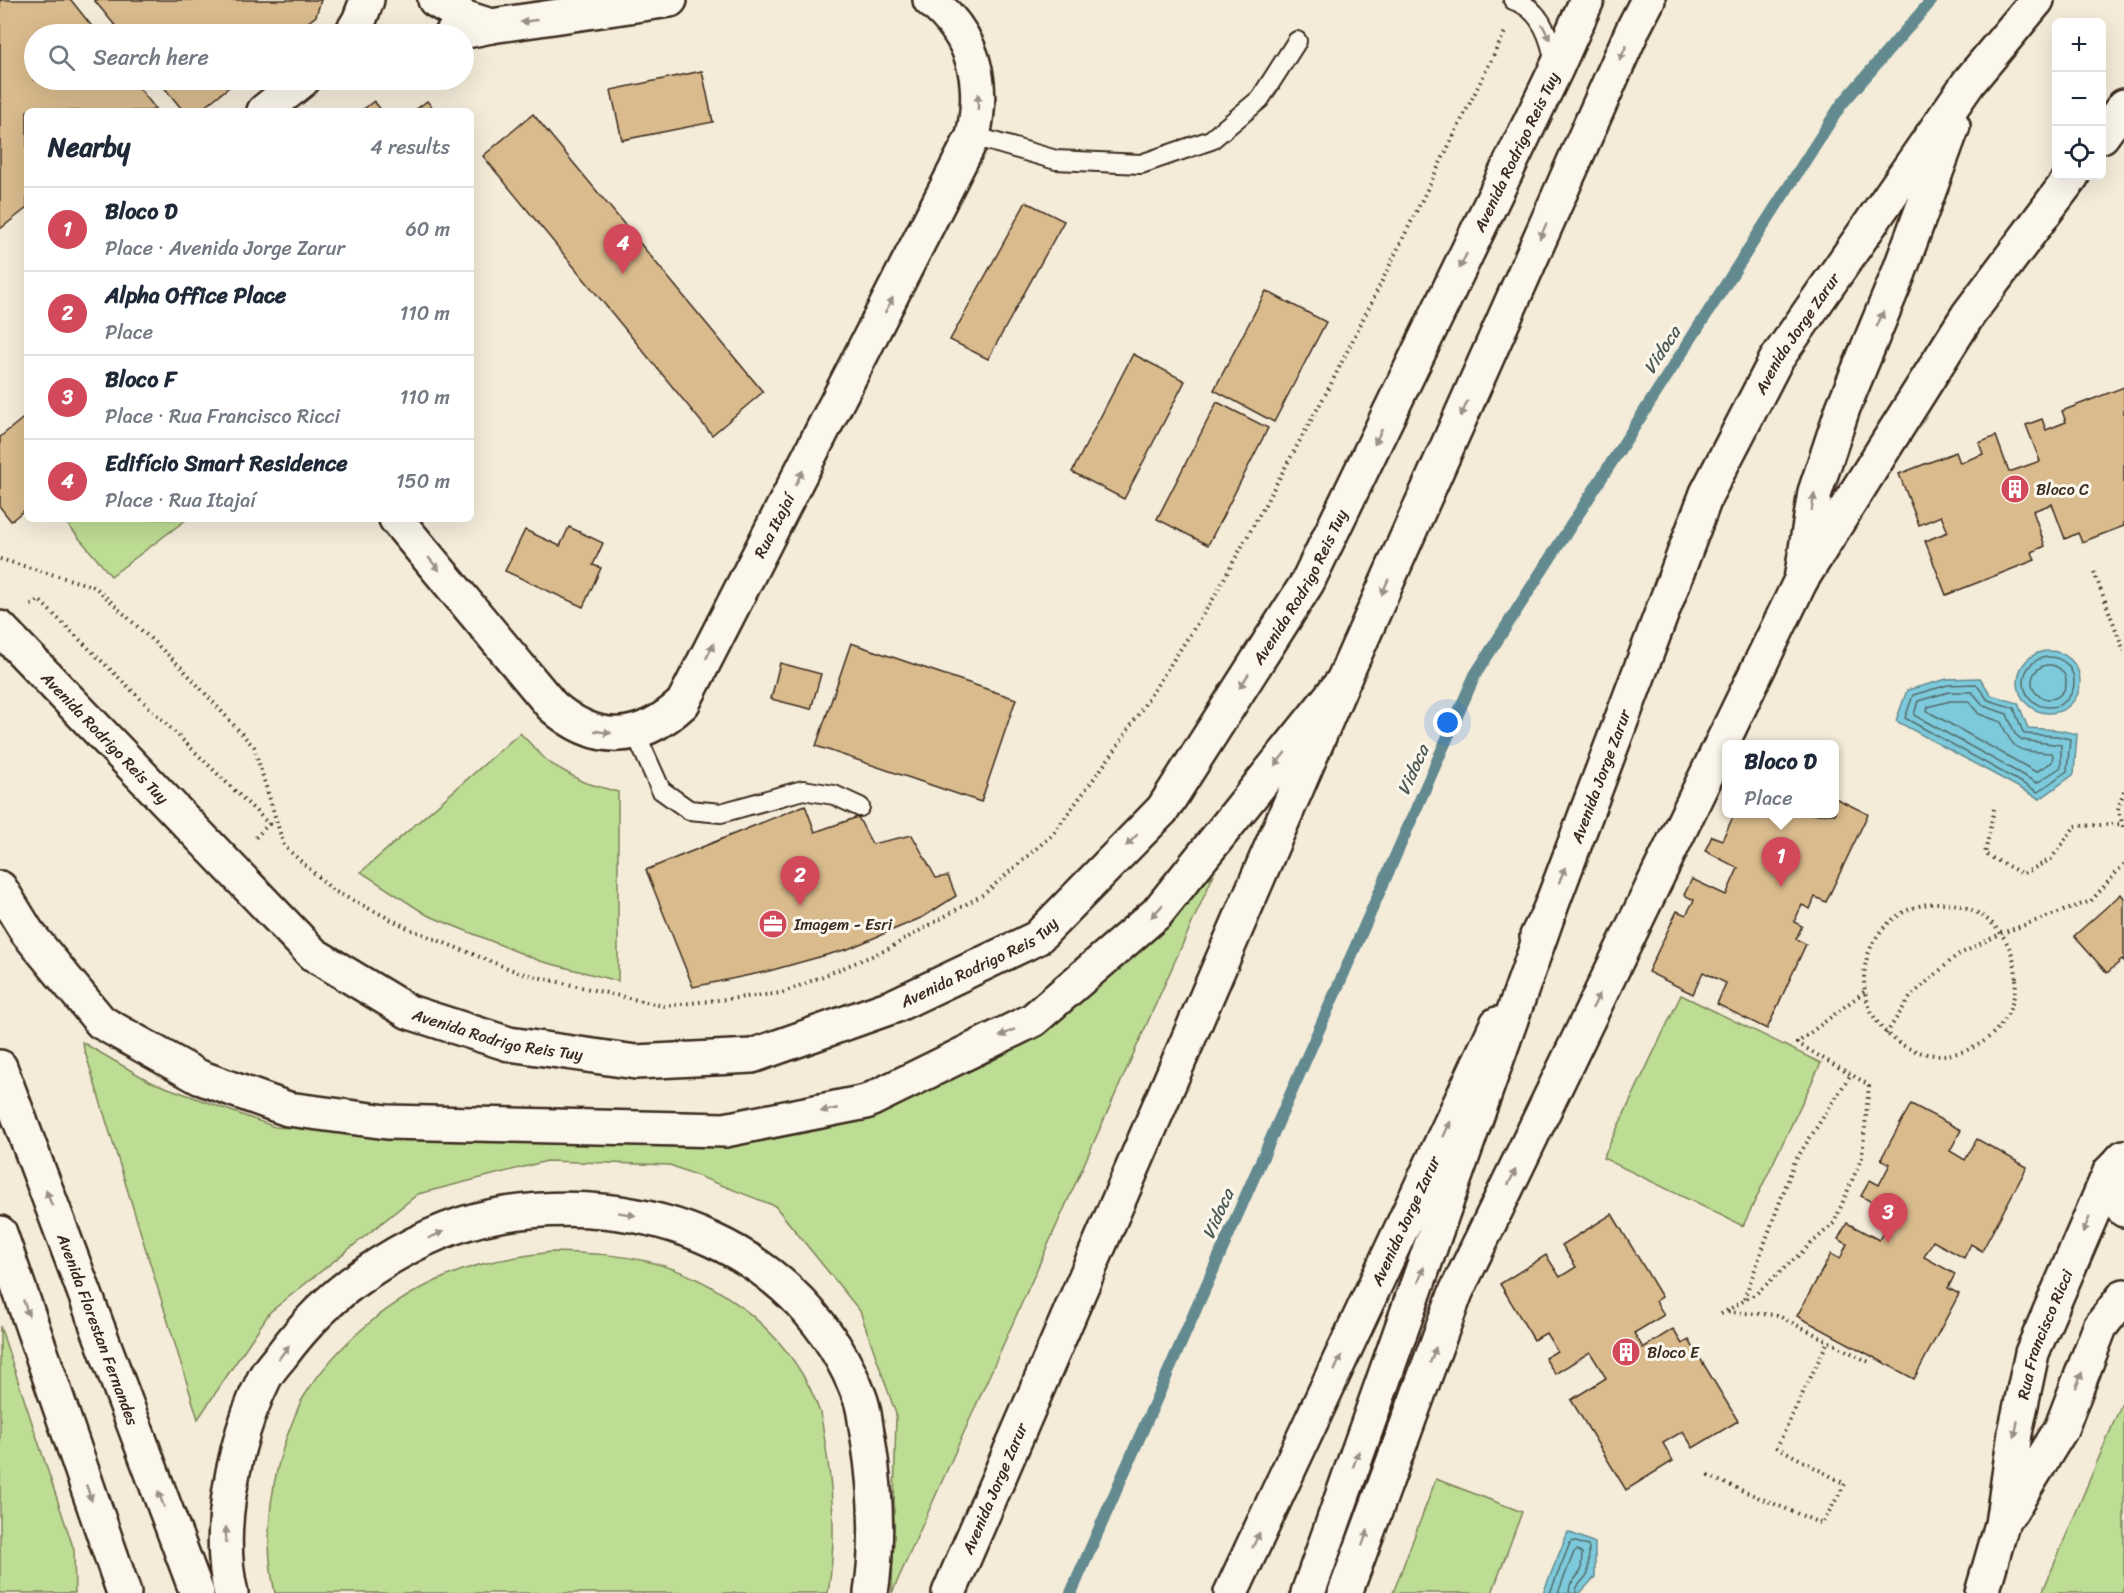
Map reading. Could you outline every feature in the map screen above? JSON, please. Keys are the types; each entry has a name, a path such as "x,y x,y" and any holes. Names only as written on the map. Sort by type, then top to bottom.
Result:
{"main road":[{"path":"357,24 367,0"},
{"path":"435,0 466,18 491,26"},
{"path":"474,29 670,0"},
{"name":"Rua Itajaí","path":"399,522 552,706 566,718 599,733 635,732 653,726 683,703 964,158 973,136 979,97 975,65 966,43 951,20 932,0"},
{"name":"Avenida Rodrigo Reis Tuy","path":"0,628 313,954 409,1012 509,1044 636,1062 752,1056 894,1006 1037,938 1163,808 1307,583 1556,69 1587,0"},
{"name":"Avenida Jorge Zarur","path":"949,1593 1343,681 1624,49 1648,0"},
{"name":"Avenida Jorge Zarur","path":"1231,1593 1549,912 1707,493 1776,360 1969,82 2037,0"},
{"path":"1801,580 1815,492 1843,408 1898,275 1969,82"},
{"path":"268,108 290,90"},
{"path":"2106,131 2124,106"},
{"path":"1723,740 1801,580 1968,315 2069,180"},
{"path":"0,888 27,932 101,1022 199,1077 288,1108 387,1122 724,1130 866,1102 1033,1020 1157,913 1343,681"},
{"path":"1345,1593 1456,1292 1722,743"},
{"path":"1308,1593 1549,912"},
{"name":"Avenida Florestan Fernandes","path":"0,1067 197,1593"},
{"path":"2117,1164 2114,1190 2124,1210"},
{"name":"Rua Francisco Ricci","path":"1982,1593 2002,1524 2015,1433 2032,1353 2117,1164"},
{"path":"231,1593 225,1533 231,1479 244,1427 265,1377 299,1332 340,1291 386,1258 437,1233 492,1216 548,1209 605,1210 661,1220 705,1235 746,1257 784,1285 816,1319 842,1358 861,1400 875,1482 876,1565 871,1593"},
{"path":"0,1233 124,1593"},
{"name":"Rua Francisco Ricci","path":"2002,1524 2061,1429 2100,1327 2124,1296"}],"lane":[{"path":"1524,1 1547,33 1556,69"},
{"path":"973,136 1056,160 1142,164 1211,140 1260,99 1297,41"},
{"path":"635,732 661,790 689,810 721,813 803,790 834,795 860,807"}],"path":[{"path":"0,559 95,587 182,668 254,747 284,846 334,891 412,930 520,973 663,1006 782,993 886,950 974,900 1052,835 1115,750 1213,599 1331,384 1511,21"},
{"path":"2094,572 2124,651"},
{"path":"29,606 39,600 268,824"},
{"path":"2124,791 2118,808 2124,830"},
{"path":"1994,809 1985,854 2022,874 2051,859 2075,825 2122,824"},
{"path":"1886,1034 1911,996 1956,956 2002,933 2091,901 2124,864"},
{"path":"1936,903 1961,905 1984,916 2002,933 2013,956 2017,982 2012,1006 1999,1029 1980,1045 1956,1055 1931,1056 1906,1048 1886,1034 1871,1013 1865,991 1865,964 1874,940 1890,921 1912,908 1936,903"},
{"path":"1721,1314 1757,1293 1834,1223 1862,1156 1869,1085 1797,1043 1865,991"},
{"path":"1744,1301 1795,1161 1851,1074"},
{"path":"1726,1312 1777,1315 1871,1363"},
{"path":"1708,1476 1822,1524 1845,1484 1777,1447 1828,1341"}],"green space":[{"path":"66,522 183,522 111,576"},
{"path":"520,733 548,762 583,782 618,792 618,981 540,961 427,915 361,872"},
{"path":"1214,874 892,1593 896,1414 860,1311 775,1206 670,1165 547,1161 418,1194 270,1312 198,1419 82,1042 149,1081 275,1127 431,1136 891,1107 994,1060 1076,1007"},
{"path":"1681,995 1821,1063 1743,1226 1603,1158"},
{"path":"551,1252 588,1253 650,1262 704,1283 730,1298 753,1317 794,1361 809,1386 820,1413 829,1467 833,1521 828,1593 275,1593 269,1549 274,1482 286,1439 302,1400 333,1358 368,1324 408,1296 430,1284 476,1266"},
{"path":"0,1326 74,1550 75,1593 0,1593"},
{"path":"2124,1398 2124,1593 2042,1593"},
{"path":"1436,1479 1522,1512 1492,1593 1393,1593"}],"water":[{"path":"2049,651 2066,656 2071,660 2075,665 2080,682 2075,699 2071,704 2066,708 2049,713 2032,708 2027,704 2023,699 2018,682 2023,665 2027,660 2032,656"},
{"path":"1980,678 1991,695 2018,703 2028,728 2077,734 2074,774 2040,799 1896,721 1907,690 1947,679"},
{"path":"1568,1532 1595,1543 1595,1577 1580,1593 1543,1593"}],"building":[{"path":"0,0 71,0 90,24 24,24 24,90 141,90 155,108 24,108 24,210 0,229"},
{"path":"94,0 321,0 316,16 306,24 114,24"},
{"path":"702,71 713,122 622,140 611,90"},
{"path":"166,90 225,90 203,108 181,108"},
{"path":"374,101 380,108 365,108"},
{"path":"427,101 433,108 418,108"},
{"path":"533,114 763,392 712,435 483,156"},
{"path":"1026,202 1064,221 988,359 950,340"},
{"path":"1266,291 1326,322 1274,422 1214,390"},
{"path":"1133,354 1185,381 1124,499 1072,472"},
{"name":"Bloco C","path":"2124,387 2124,526 2082,542 2078,533 2065,539 2052,504 2033,511 2045,546 2032,552 2035,560 1946,595 1925,541 1948,532 1941,516 1919,525 1899,474 1956,452 1960,463 1983,454 1979,443 1996,436 2009,472 2040,461 2026,425 2042,419 2046,430 2066,422 2062,411"},
{"path":"1217,402 1268,428 1208,545 1157,519"},
{"path":"24,417 24,510 11,521 0,507 0,437"},
{"path":"569,527 603,543 593,565 601,568 583,607 505,571 525,530 560,546"},
{"path":"851,643 1016,699 981,802 816,746"},
{"path":"780,663 821,674 811,709 771,699"},
{"path":"1839,800 1868,814 1826,902 1815,897 1810,909 1802,905 1794,922 1802,926 1796,939 1806,944 1767,1029 1717,1004 1726,983 1703,972 1693,994 1648,972 1677,911 1686,915 1694,900 1684,895 1692,879 1726,895 1738,868 1705,851 1712,836 1722,840 1733,818 1839,818"},
{"path":"805,805 815,832 858,817 872,844 912,835 936,878 948,876 956,896 923,917 848,949 769,971 693,987 646,870"},
{"path":"2121,894 2124,898 2124,962 2122,960 2107,973 2074,936"},
{"path":"1911,1104 1961,1130 1950,1151 1965,1160 1977,1139 2027,1167 1982,1251 1971,1244 1964,1258 1933,1241 1924,1257 1955,1274 1948,1288 1959,1294 1914,1379 1797,1316 1831,1254 1840,1259 1847,1244 1838,1239 1847,1223 1879,1240 1893,1214 1861,1196 1870,1180 1879,1185 1890,1164 1881,1159"},
{"name":"Bloco E","path":"1612,1214 1662,1297 1656,1301 1664,1315 1634,1333 1643,1348 1673,1329 1682,1344 1689,1340 1738,1421 1693,1448 1683,1431 1663,1443 1673,1461 1626,1490 1571,1400 1606,1378 1590,1352 1555,1374 1545,1358 1557,1351 1546,1333 1534,1340 1500,1284 1546,1255 1560,1277 1576,1267 1562,1245"}],"waterway":[{"name":"Vidoca","path":"1071,1593 1475,675 1841,105 1932,0"}],"place":[{"name":"Edifício Smart Residence","path":"623,274"},
{"name":"Bloco C","path":"2015,489"},
{"name":"Bloco D","path":"1781,887"},
{"name":"Alpha Office Place","path":"800,906"},
{"name":"Imagem - Esri","path":"773,924"},
{"name":"Bloco F","path":"1888,1243"},
{"name":"Bloco E","path":"1626,1352"}]}
